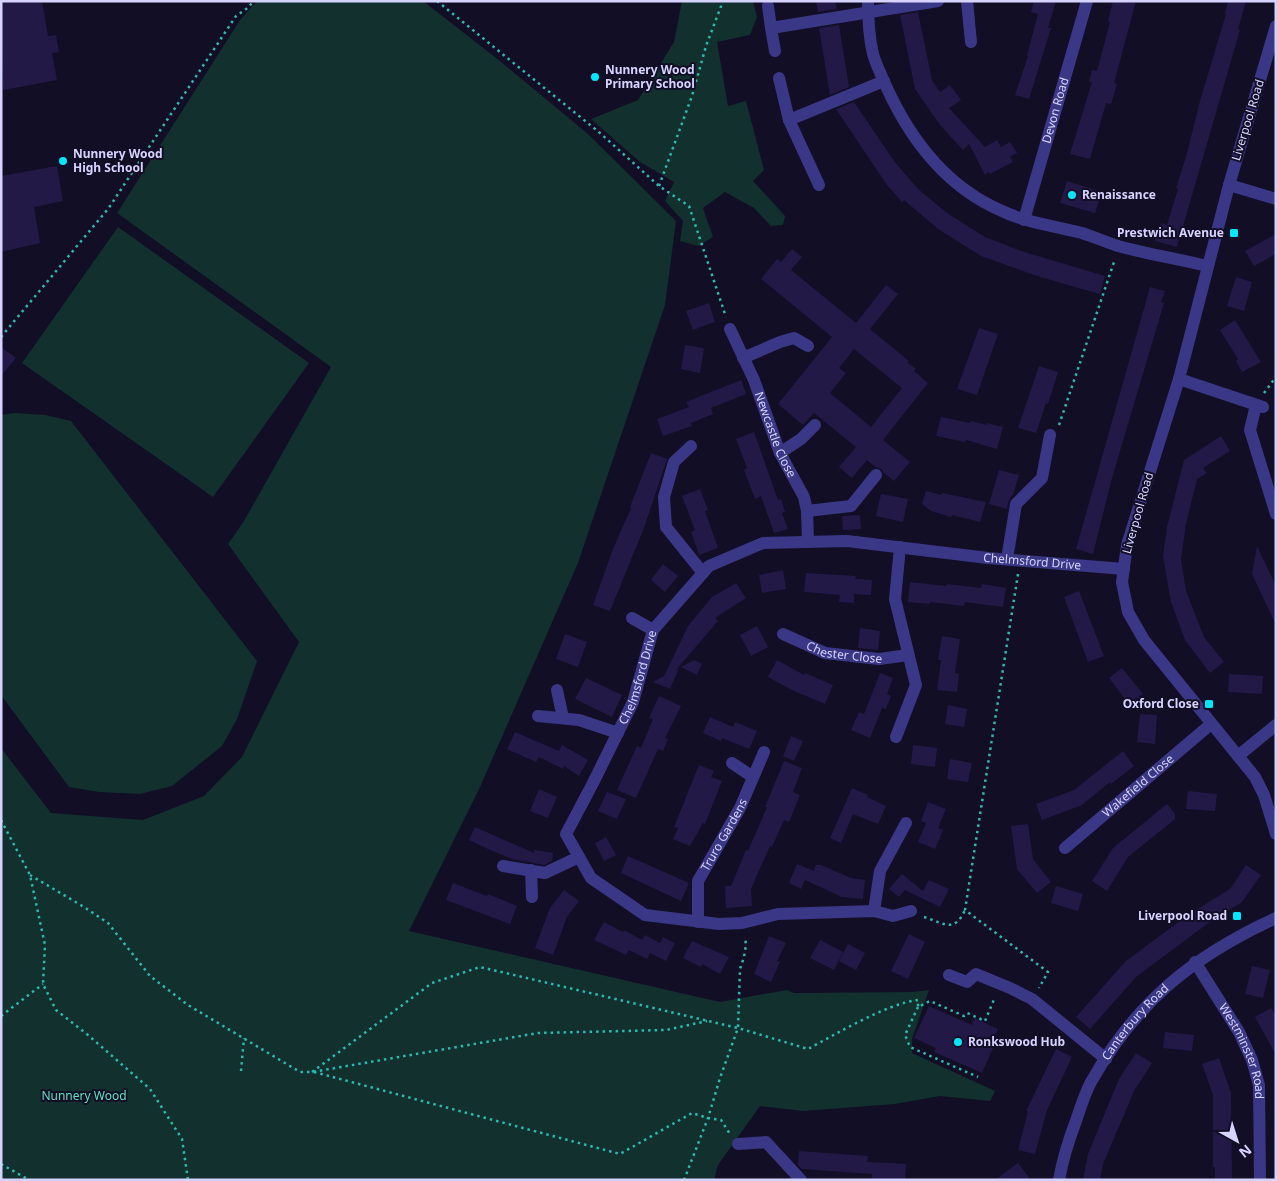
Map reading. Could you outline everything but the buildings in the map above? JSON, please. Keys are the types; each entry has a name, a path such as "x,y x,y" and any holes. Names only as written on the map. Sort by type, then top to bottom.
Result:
{"street":[{"path":"771,28 868,7 938,1"},
{"path":"967,1 972,42"},
{"name":"Devon Road","path":"1024,220 1087,1"},
{"path":"768,6 776,51"},
{"path":"868,7 873,54 898,111 913,137 952,180 979,199 1001,211 1024,220 1083,234 1119,246 1207,266"},
{"name":"Liverpool Road","path":"1275,830 1264,795 1255,777 1144,640 1128,612 1122,582 1127,545 1179,379 1229,185 1276,26"},
{"path":"779,78 789,120 819,185"},
{"path":"789,120 884,81"},
{"path":"1229,185 1276,199"},
{"name":"Newcastle Close","path":"730,329 754,380 780,453 804,497 807,511 808,542"},
{"path":"743,358 794,338 808,346"},
{"path":"1179,379 1259,406 1250,430 1276,514"},
{"path":"780,453 801,439 815,424"},
{"path":"1013,560 1016,504 1042,478 1054,433"},
{"path":"691,446 674,462 664,497 666,527 703,573"},
{"path":"807,511 851,506 876,475"},
{"name":"Chelmsford Drive","path":"911,910 893,916 874,912 778,914 742,923 719,924 698,922 645,915 592,878 566,834 633,702 653,630 709,566 763,542 847,541 1013,560 1124,569"},
{"path":"896,737 916,685 895,599 900,547"},
{"path":"632,618 653,630"},
{"name":"Chester Close","path":"783,634 825,653 879,659 908,655"},
{"path":"557,690 563,718"},
{"path":"538,716 579,720 618,733"},
{"name":"Wakefield Close","path":"1065,848 1211,724"},
{"path":"1238,756 1276,725"},
{"name":"Truro Gardens","path":"698,922 698,881 740,808 764,752"},
{"path":"732,763 753,777"},
{"path":"874,912 880,871 906,823"},
{"path":"503,866 545,873 579,857"},
{"path":"531,870 532,896"},
{"name":"Canterbury Road","path":"1059,1180 1062,1157 1090,1084 1124,1030 1169,983 1195,962 1217,948 1276,918"},
{"name":"Westminster Road","path":"1195,962 1239,1032 1252,1060 1259,1085 1260,1180"},
{"path":"949,975 967,982 976,974 1032,999 1106,1059"},
{"path":"738,1144 766,1142 801,1180"}],"path":[{"path":"1,337 108,209 236,16 249,7 253,1"},
{"path":"437,1 600,133 659,186 689,206 730,329"},
{"path":"659,186 692,96 706,46 723,1"},
{"path":"1054,433 1119,246"},
{"path":"1259,406 1276,377"},
{"path":"911,910 914,917 923,917 949,926 960,920 965,910 1013,560"},
{"path":"1,820 30,875 45,945 44,984 56,1010 150,1089 182,1139 188,1180"},
{"path":"30,875 108,923 150,976 188,1005 300,1072 312,1072 538,1033 666,1030 709,1021"},
{"path":"965,910 1048,972 1032,999"},
{"path":"684,1180 708,1118 738,1028 740,969 746,944 742,923"},
{"path":"312,1072 432,983 480,967 738,1028 808,1049 891,1007 918,1000 918,1007 905,1035 910,1047 978,1077"},
{"path":"1,1016 44,984"},
{"path":"918,1007 930,1002 964,1016 967,1013 985,1021 1001,984"},
{"path":"240,1072 244,1038"},
{"path":"312,1072 620,1154 692,1113 720,1120 738,1144"},
{"path":"1,1164 28,1180"}],"green space":[{"name":"Nunnery Wood","path":"257,1 423,1 500,61 588,134 676,221 665,305 578,563 480,787 409,931 720,1002 787,990 794,993 912,992 929,990 912,1039 912,1053 995,1091 990,1101 940,1096 895,1104 803,1111 760,1106 718,1165 714,1180 1,1180 1,748 51,813 143,820 204,796 242,757 299,642 228,544 244,521 331,367 117,213 240,20"},
{"path":"682,1 753,1 757,17 750,35 717,42 728,106 746,101 764,170 753,181 785,216 783,225 771,226 754,208 725,192 703,208 713,237 698,246 680,241 683,221 665,201 674,182 640,162 591,119 638,100 674,42"},
{"path":"118,227 309,363 213,497 22,363"},
{"path":"15,413 45,415 71,421 257,661 237,719 222,746 172,786 140,794 99,792 69,787 1,695 1,415"}],"place":[{"name":"Nunnery Wood Primary School","path":"595,77"},
{"name":"Nunnery Wood High School","path":"63,161"},
{"name":"Renaissance","path":"1072,195"},
{"name":"Prestwich Avenue","path":"1234,233"},
{"name":"Oxford Close","path":"1209,704"},
{"name":"Liverpool Road","path":"1237,916"},
{"name":"Ronkswood Hub","path":"958,1042"}]}
